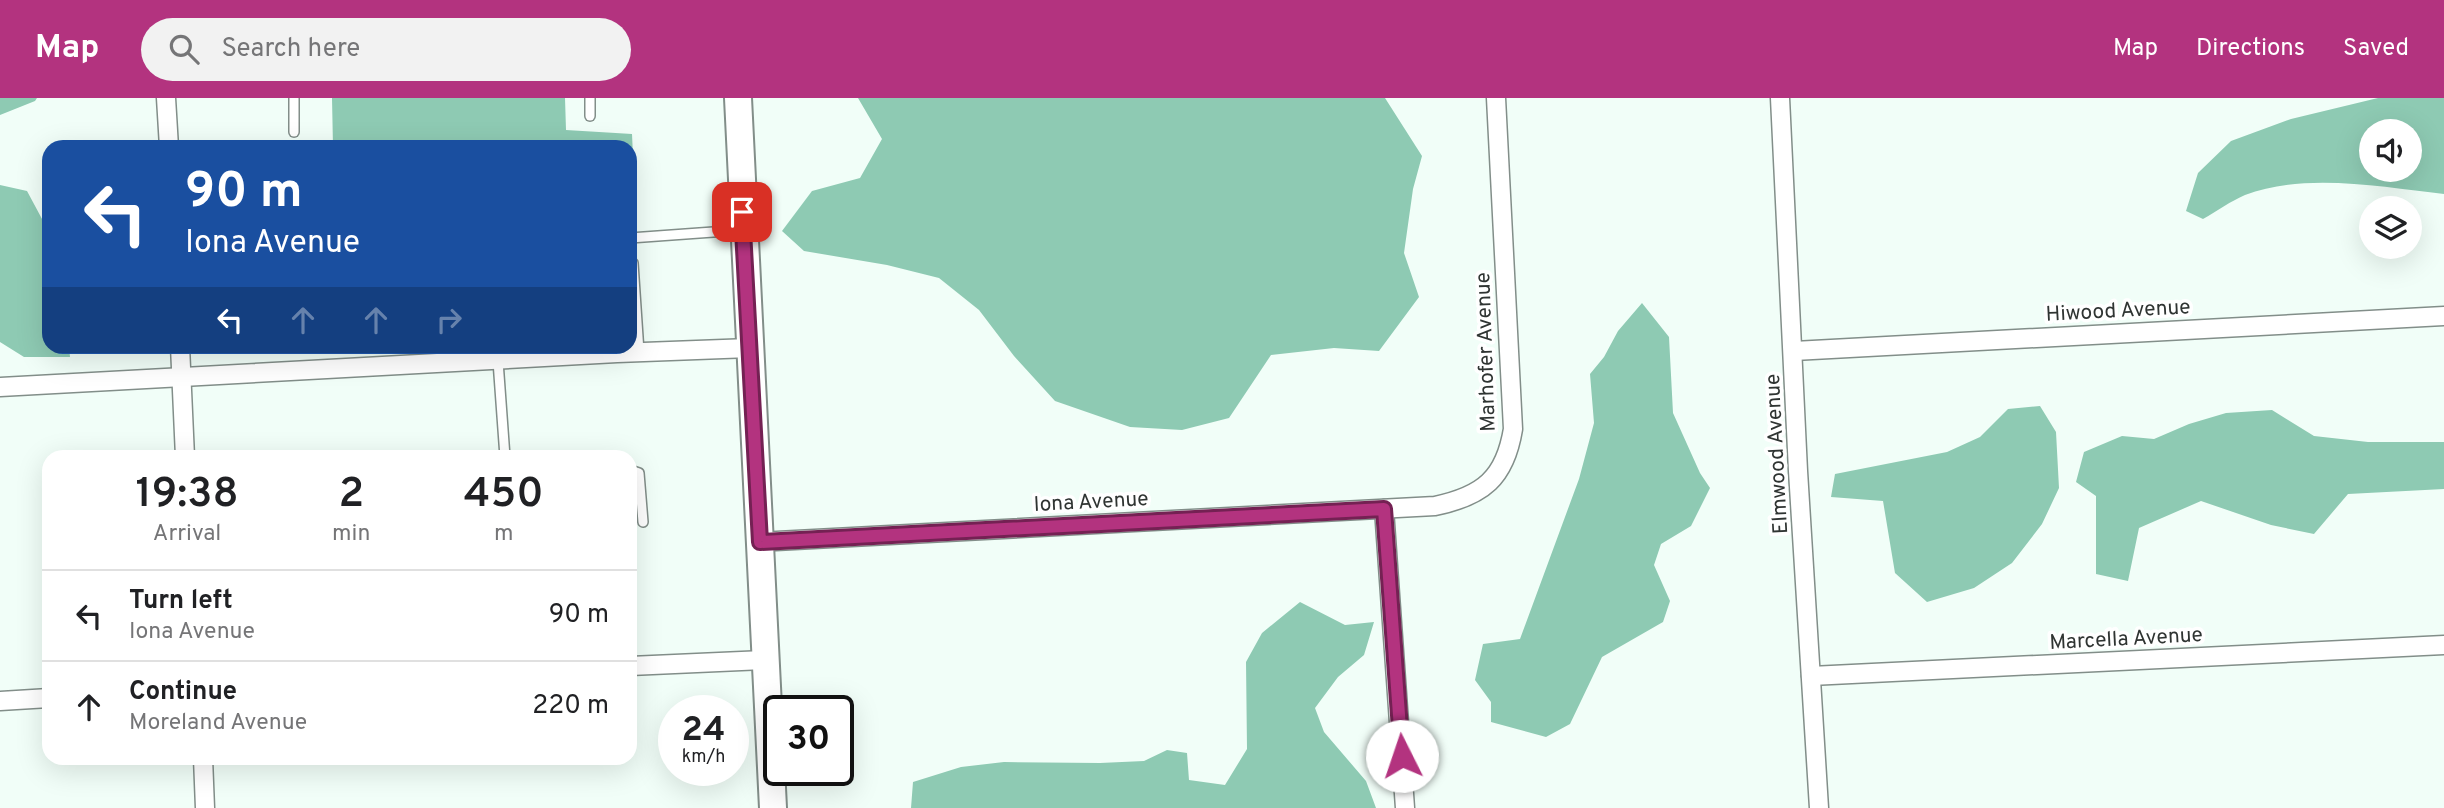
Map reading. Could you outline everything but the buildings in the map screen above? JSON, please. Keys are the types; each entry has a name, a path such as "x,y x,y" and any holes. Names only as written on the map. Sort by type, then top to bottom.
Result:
{"main road":[{"path":"738,98 773,808"}],"street":[{"path":"166,98 169,140"},
{"name":"Marhofer Avenue","path":"1384,509 1435,506 1462,500 1481,489 1500,471 1509,452 1513,429 1496,98"},
{"name":"Elmwood Avenue","path":"1780,98 1798,471 1819,808"},
{"name":"Hiwood Avenue","path":"1794,351 2444,316"},
{"path":"639,352 750,348"},
{"path":"180,354 185,450"},
{"path":"0,387 604,354"},
{"path":"1384,509 1405,808"},
{"name":"Iona Avenue","path":"760,542 1384,509"},
{"name":"Marcella Avenue","path":"1811,676 2444,645"},
{"path":"637,666 764,660"},
{"path":"0,701 42,698"},
{"path":"203,765 205,808"}],"lane":[{"path":"294,98 294,132"},
{"path":"590,98 590,116"},
{"path":"637,238 743,230"},
{"path":"637,322 639,352"},
{"path":"498,360 504,450"},
{"path":"637,472 643,522"}],"green space":[{"path":"0,98 37,98 0,115"},
{"path":"332,98 565,98 566,130 632,134 632,140 333,140"},
{"path":"858,98 1385,98 1422,156 1413,189 1404,253 1419,297 1379,351 1334,348 1271,355 1229,418 1182,430 1130,427 1055,401 1014,356 979,310 939,278 887,265 804,251 782,231 812,191 860,178 882,139"},
{"path":"2378,98 2444,98 2444,194 2344,183 2292,184 2245,195 2203,219 2186,211 2198,173 2231,141 2291,119"},
{"path":"0,185 27,191 42,219 42,354 70,354 70,357 24,357 0,342"},
{"path":"1642,303 1669,337 1673,413 1700,473 1710,488 1691,526 1661,544 1654,565 1670,601 1663,622 1602,657 1570,724 1546,737 1491,722 1491,702 1475,680 1483,644 1520,639 1579,479 1594,423 1590,374 1604,357 1618,331"},
{"path":"2040,406 2056,432 2059,488 2042,524 2012,563 1974,588 1927,602 1895,573 1883,501 1831,497 1835,474 1947,452 1980,437 2008,409"},
{"path":"2272,410 2314,436 2368,442 2444,442 2444,489 2348,494 2314,534 2271,525 2201,501 2139,528 2128,581 2096,574 2096,496 2076,482 2084,452 2122,436 2154,439 2189,424 2226,413"},
{"path":"1300,602 1345,625 1374,622 1364,655 1338,677 1315,708 1324,732 1366,781 1376,808 911,808 913,782 961,767 1004,762 1144,761 1167,750 1187,753 1189,780 1225,785 1247,749 1246,662 1262,633"}],"route":[{"path":"742,212 760,542 1384,509 1402,756"}]}
